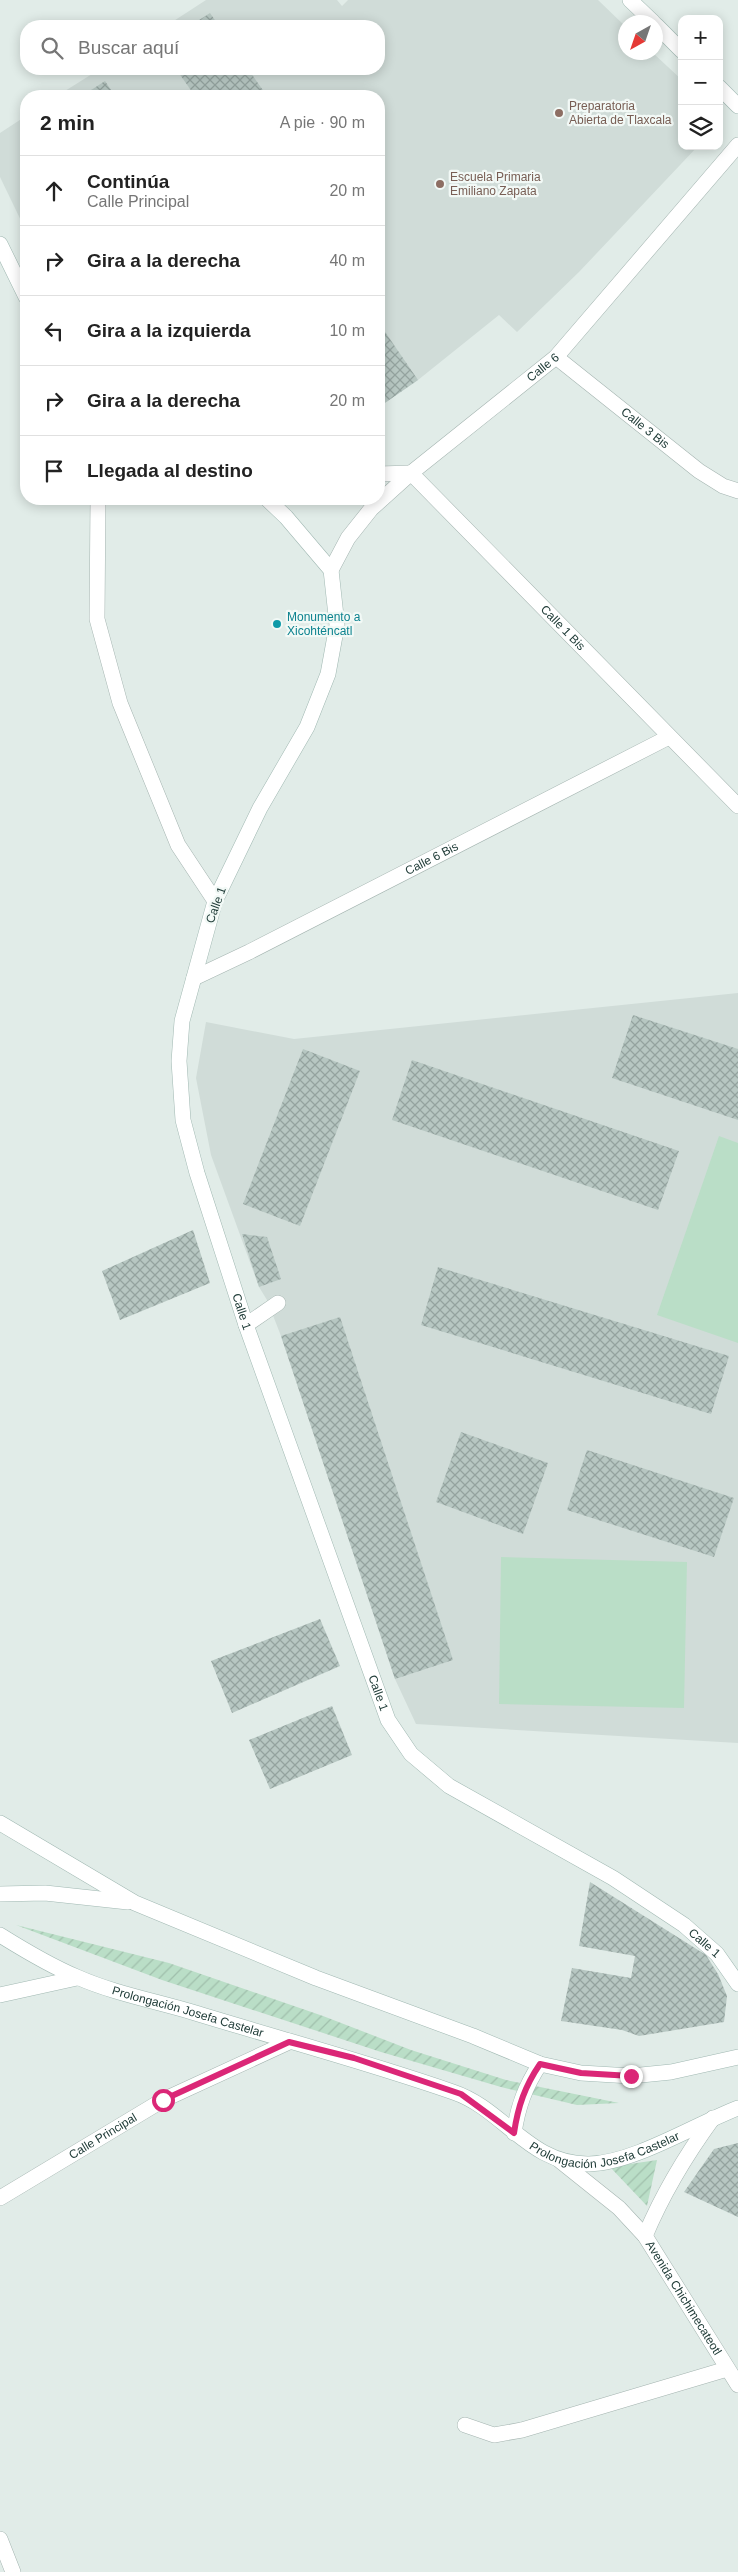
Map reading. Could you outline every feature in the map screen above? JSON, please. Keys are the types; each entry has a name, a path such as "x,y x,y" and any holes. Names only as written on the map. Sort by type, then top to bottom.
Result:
{"main road":[{"path":"630,0 646,15"},
{"path":"663,32 678,47"},
{"path":"723,91 738,106"},
{"name":"Calle 6","path":"385,496 556,357 738,145"},
{"path":"0,244 20,286"},
{"name":"Calle 3 Bis","path":"556,357 698,471 723,486 738,491"},
{"path":"385,474 411,473"},
{"name":"Calle 1 Bis","path":"411,473 738,806"},
{"path":"98,505 97,618 120,703 178,845 215,900"},
{"path":"273,505 332,570"},
{"name":"Calle 6","path":"332,570 348,538 375,505"},
{"name":"Calle 1","path":"332,570 337,625 328,674 307,727 260,808 215,900 181,1029 179,1061 184,1120 197,1173 246,1325 375,1690 388,1720 411,1754 449,1786 613,1878 684,1925 717,1954 738,1984"},
{"name":"Calle 6 Bis","path":"194,978 249,952 669,736"},
{"path":"246,1325 278,1303"},
{"path":"0,1823 134,1903 316,1978 474,2036 540,2064 581,2073 631,2076 671,2072 738,2058"},
{"path":"0,1894 45,1892 134,1903"},
{"name":"Prolongación Josefa Castelar","path":"0,1935 78,1978 289,2042 354,2058 461,2094 536,2150 559,2160 588,2164 620,2160 738,2108"},
{"path":"0,1995 78,1978"},
{"name":"Calle Principal","path":"0,2198 163,2100 289,2042"},
{"path":"514,2133 518,2107 526,2084 540,2064"},
{"name":"Avenida Chichimecateotl","path":"645,2236 660,2200 684,2157 713,2118"},
{"name":"Avenida Chichimecateotl","path":"559,2160 619,2208 645,2236 738,2385"},
{"path":"464,2425 494,2435 522,2430 727,2368"},
{"path":"0,2539 13,2572"}],"shaded area":[{"path":"206,0 337,0 342,6 348,0 598,0 618,19 618,60 661,60 678,76 678,150 694,150 579,272 517,332 499,315 418,380 385,403 385,90 67,90 90,75 385,75 385,20 175,20"},
{"path":"20,120 20,219 0,177 0,133"},
{"path":"738,993 738,1743 416,1724 395,1679 281,1336 267,1300 259,1287 211,1155 196,1078 206,1022 294,1039"}],"green space":[{"path":"719,1136 738,1143 738,1343 657,1315"},
{"path":"501,1557 687,1562 684,1708 499,1704"},
{"path":"16,1925 169,1963 323,2016 411,2050 506,2080 619,2103 577,2105 501,2087 381,2052 162,1980"},
{"path":"657,2160 647,2206 610,2167"}],"building":[{"path":"210,13 215,20 199,20"},
{"path":"180,75 252,75 263,90 191,90"},
{"path":"105,81 111,90 91,90"},
{"path":"385,332 418,380 385,403"},
{"path":"633,1015 738,1049 738,1120 612,1078"},
{"path":"303,1049 360,1071 300,1226 243,1204"},
{"path":"412,1060 679,1151 658,1210 392,1120"},
{"path":"193,1230 210,1283 120,1320 102,1271"},
{"path":"242,1234 267,1237 281,1279 259,1287"},
{"path":"438,1267 729,1356 711,1414 421,1325"},
{"path":"340,1317 453,1660 395,1679 281,1336"},
{"path":"461,1432 548,1463 523,1534 436,1502"},
{"path":"587,1450 734,1498 714,1557 567,1510"},
{"path":"320,1619 340,1666 232,1713 211,1661"},
{"path":"332,1706 352,1755 270,1789 249,1740"},
{"path":"590,1882 706,1955 718,1974 727,1996 724,2022 639,2036 622,2030 561,2021 572,1968 631,1978 635,1956 579,1946"},
{"path":"738,2143 738,2217 684,2192 714,2149"}],"place":[{"name":"Preparatoria Abierta de Tlaxcala","path":"559,113"},
{"name":"Escuela Primaria Emiliano Zapata","path":"440,184"},
{"name":"Monumento a Xicohténcatl","path":"277,624"}],"route":[{"path":"163,2100 289,2042 354,2058 461,2094 487,2111 514,2133 518,2107 526,2084 540,2064 581,2073 631,2076"}]}
